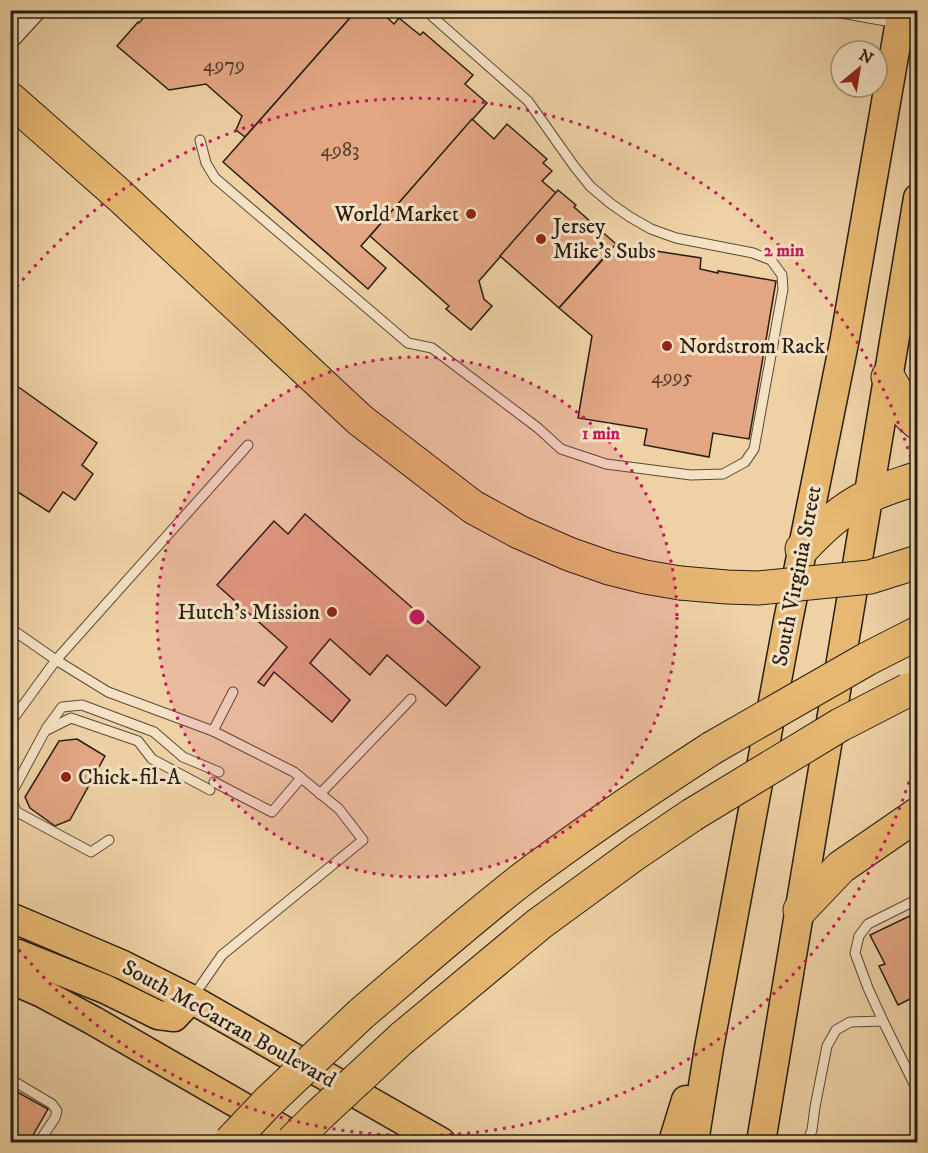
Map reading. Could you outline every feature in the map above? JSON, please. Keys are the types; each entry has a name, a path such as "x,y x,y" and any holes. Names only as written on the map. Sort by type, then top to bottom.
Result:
{"highway":[{"path":"10,99 127,202 360,420 473,507 519,532 569,554 609,568 680,583 727,587 758,588 870,577 918,562"},
{"path":"888,377 909,415 918,423"},
{"path":"802,549 843,511 868,497 918,478"},
{"path":"230,1143 276,1094 361,1014 460,929 583,834 712,748 867,659 918,633"},
{"path":"292,1143 402,1038 539,924 692,814 840,725 913,687"},
{"path":"800,910 841,867 918,814"}],"main road":[{"path":"10,34 32,10"},
{"name":"South Virginia Street","path":"694,1143 709,1047 802,549 906,20"},
{"path":"761,1143 918,198"},
{"name":"South McCarran Boulevard","path":"10,917 123,965 191,999 440,1142"},
{"path":"10,954 18,954 105,989 158,1015 174,1017 191,999"},
{"path":"673,1143 723,974"},
{"path":"10,979 94,1021 304,1143"}],"lane":[{"path":"200,140 206,163 215,178 378,318 408,343 432,348 538,428 561,449 606,464 692,475 723,474 745,462 754,449 783,289 782,275 771,260 753,253 676,238 651,229 617,208 590,186 528,101 425,10"},
{"path":"824,10 906,20"},
{"path":"10,723 56,660 248,445"},
{"path":"10,628 108,692 213,731 294,772 339,809 363,840 222,955 191,999"},
{"path":"213,731 232,692"},
{"path":"320,794 411,699"},
{"path":"109,840 91,852 17,812 10,798 45,731 62,707 82,705 154,732 183,757 219,772"},
{"path":"45,731 71,718 138,741 152,759 272,812 301,778"},
{"path":"918,899 868,924 859,936 855,952 883,1021 918,1092"},
{"path":"807,1143 812,1130 827,1046 836,1030 849,1022 883,1021"},
{"path":"10,1079 52,1104 57,1111 39,1143"}],"building":[{"path":"150,10 357,10 245,137 236,130 242,116 206,84 169,90 117,46"},
{"path":"357,10 379,10 394,24 399,18 420,35 423,32 473,75 465,84 487,103 361,246 386,268 368,289 223,162"},
{"path":"472,119 494,139 507,124 547,159 543,163 552,171 542,181 556,193 479,281 484,299 492,306 471,330 446,309 449,306 370,236"},
{"path":"558,190 616,244 559,308 500,256"},
{"path":"643,249 701,258 700,269 776,281 749,439 713,433 709,457 644,445 647,429 578,418 592,336 559,308 607,255 641,260"},
{"path":"10,381 97,443 82,465 93,474 75,500 63,492 49,512 10,487"},
{"name":"Hutch's Mission","path":"305,514 480,667 446,706 387,655 370,675 330,639 310,663 350,700 332,722 274,672 264,686 258,682 287,647 217,585 274,521 288,534"},
{"name":"Chick-fil-A","path":"77,739 105,756 70,820 55,826 30,808 25,797 59,741"},
{"path":"918,912 918,995 898,1005 879,966 885,964 870,935"},
{"path":"10,1088 48,1109 29,1142 19,1142 10,1138"}],"place":[{"name":"World Market","path":"471,214"},
{"name":"Jersey Mike's Subs","path":"541,239"},
{"name":"Nordstrom Rack","path":"667,346"},
{"name":"Hutch's Mission","path":"332,612"},
{"name":"Chick-fil-A","path":"66,777"}]}
